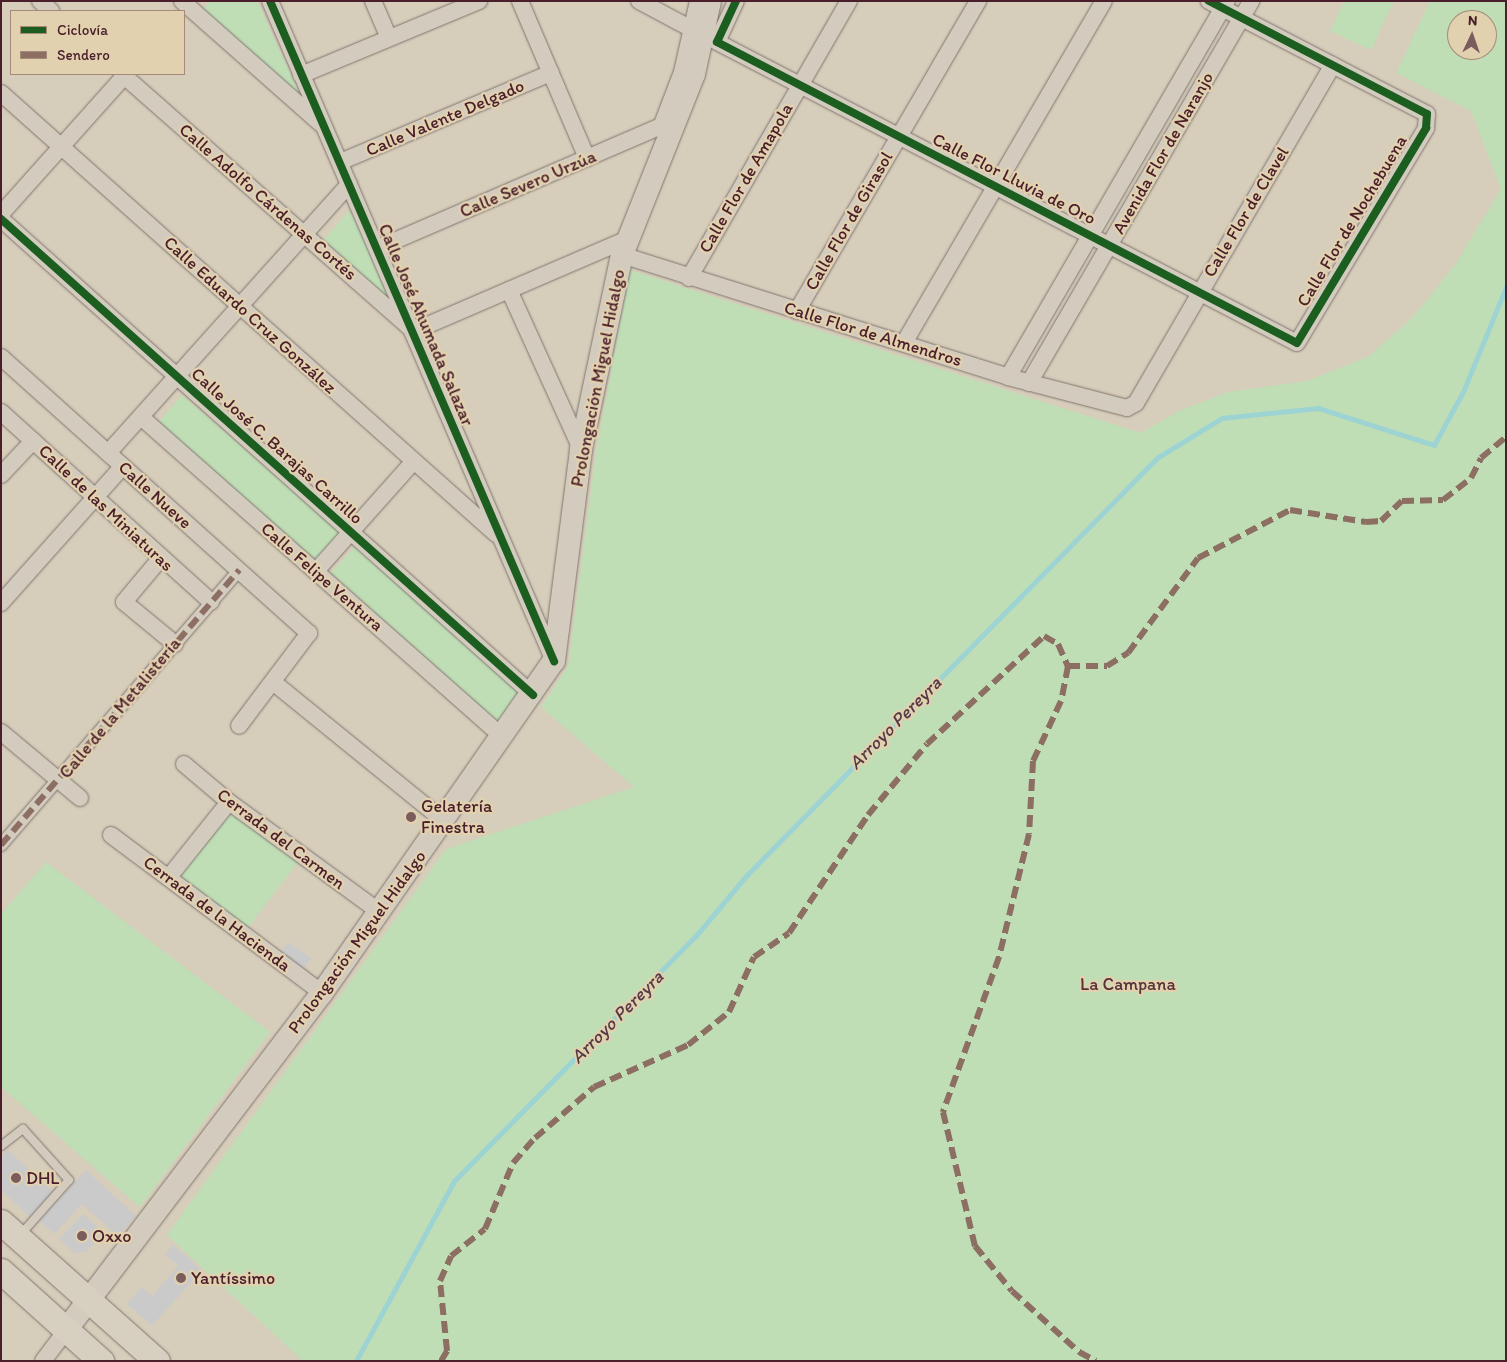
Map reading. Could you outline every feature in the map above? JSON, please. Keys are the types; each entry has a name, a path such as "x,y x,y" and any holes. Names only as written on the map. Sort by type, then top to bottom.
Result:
{"main road":[{"name":"Prolongación Miguel Hidalgo","path":"66,1330 90,1301 322,993 533,695 554,662 581,449 624,248 669,123 705,35 710,1"},
{"path":"10,1230 157,1361"},
{"path":"1,1271 101,1361"}],"street":[{"path":"40,1 50,10"},
{"name":"Calle José Ahumada Salazar","path":"270,1 414,331 554,662"},
{"path":"373,1 389,38"},
{"path":"301,75 479,1"},
{"path":"520,1 587,158"},
{"name":"Calle Flor Lluvia de Oro","path":"639,1 1297,343"},
{"path":"698,1 705,35"},
{"path":"705,35 736,1"},
{"name":"Calle Flor de Amapola","path":"689,278 849,1"},
{"name":"Calle Flor de Girasol","path":"797,311 978,1"},
{"path":"904,343 1104,1"},
{"name":"Avenida Flor de Naranjo","path":"1029,383 1251,1"},
{"path":"1220,4 1241,18 1333,65"},
{"name":"Avenida Flor de Naranjo","path":"1008,377 1090,236 1220,4"},
{"path":"185,5 324,126"},
{"name":"Calle Flor de Nochebuena","path":"1297,343 1426,128 1427,114 1333,65"},
{"name":"Calle Flor de Clavel","path":"1126,408 1136,403 1333,65"},
{"name":"Calle Valente Delgado","path":"340,162 551,73"},
{"path":"1,214 123,75"},
{"name":"Calle Adolfo Cárdenas Cortés","path":"125,75 414,331"},
{"name":"Calle Eduardo Cruz González","path":"1,93 500,537"},
{"name":"Calle Severo Urzúa","path":"378,248 669,123"},
{"path":"108,453 349,184"},
{"name":"Calle José C. Barajas Carrillo","path":"1,219 533,695"},
{"path":"414,331 510,290 624,248"},
{"name":"Calle Flor de Almendros","path":"624,248 689,278 904,343 1008,377 1126,408"},
{"path":"510,290 581,449"},
{"name":"Calle Nueve","path":"1,357 309,633 274,682"},
{"name":"Calle de las Miniaturas","path":"1,412 160,559 211,602"},
{"name":"Calle Felipe Ventura","path":"141,417 503,737"},
{"path":"1,475 33,441"},
{"path":"316,571 414,461"},
{"path":"1,602 123,466"},
{"path":"160,559 124,602 175,644"},
{"name":"Calle de la Metalistería","path":"1,845 239,570"},
{"path":"239,726 274,682 443,820"},
{"path":"3,736 80,798"},
{"name":"Cerrada del Carmen","path":"184,764 229,802 380,912"},
{"path":"169,877 229,802"},
{"name":"Cerrada de la Hacienda","path":"111,836 169,877 322,993"},
{"path":"43,1361 66,1330"}],"lane":[{"path":"1,1146 23,1129 69,1180 10,1230"}],"green space":[{"path":"210,1 257,1 302,99 202,10"},
{"path":"1344,1 1394,1 1371,50 1330,31"},
{"name":"La Campana","path":"1430,1 1506,1 1506,1361 303,1361 167,1235 446,849 634,787 541,707 568,666 596,452 630,270 1141,433 1179,411 1228,392 1306,381 1368,357 1413,317 1455,265 1501,189 1471,111 1396,73"},
{"path":"349,210 399,309 324,240"},
{"path":"182,395 340,532 315,561 157,424"},
{"path":"357,544 522,693 496,722 331,573"},
{"path":"230,811 298,862 247,929 179,878"},
{"path":"46,862 270,1032 140,1207 1,1087 1,914"}],"building":[{"path":"288,942 311,958 303,970 280,954"},
{"path":"8,1150 53,1192 30,1217 1,1190 1,1158"},
{"path":"86,1170 136,1216 118,1236 82,1204 54,1234 39,1221"},
{"name":"Oxxo","path":"83,1214 104,1233 86,1252 74,1253 59,1239"},
{"name":"Yantíssimo","path":"173,1245 202,1270 152,1326 127,1304 142,1287 152,1296 178,1266 165,1254"}],"waterway":[{"name":"Arroyo Pereyra","path":"356,1361 454,1181 695,937 747,875 1157,458 1222,418 1318,408 1434,445 1463,392 1506,287"}],"marked path":[{"path":"1068,666 1107,666 1128,653 1198,558 1290,510 1366,522 1381,521 1402,501 1443,500 1471,478 1481,458 1506,437"},
{"path":"1,845 239,570"},
{"path":"441,1361 447,1351 440,1281 451,1256 485,1229 513,1163 535,1138 594,1087 688,1045 729,1012 754,957 789,933 868,815 927,744 1044,636 1058,644 1068,666 1061,701 1033,761 1029,834 999,957 943,1112 975,1246 1012,1291 1079,1352 1096,1361"}],"cycle path":[{"path":"270,1 554,661"},
{"path":"736,1 717,42 1297,343 1426,128 1427,114 1209,1"},
{"path":"1,219 533,695"}],"place":[{"name":"Gelatería Finestra","path":"411,817"},
{"name":"DHL","path":"16,1178"},
{"name":"Oxxo","path":"82,1236"},
{"name":"Yantíssimo","path":"181,1278"}]}
